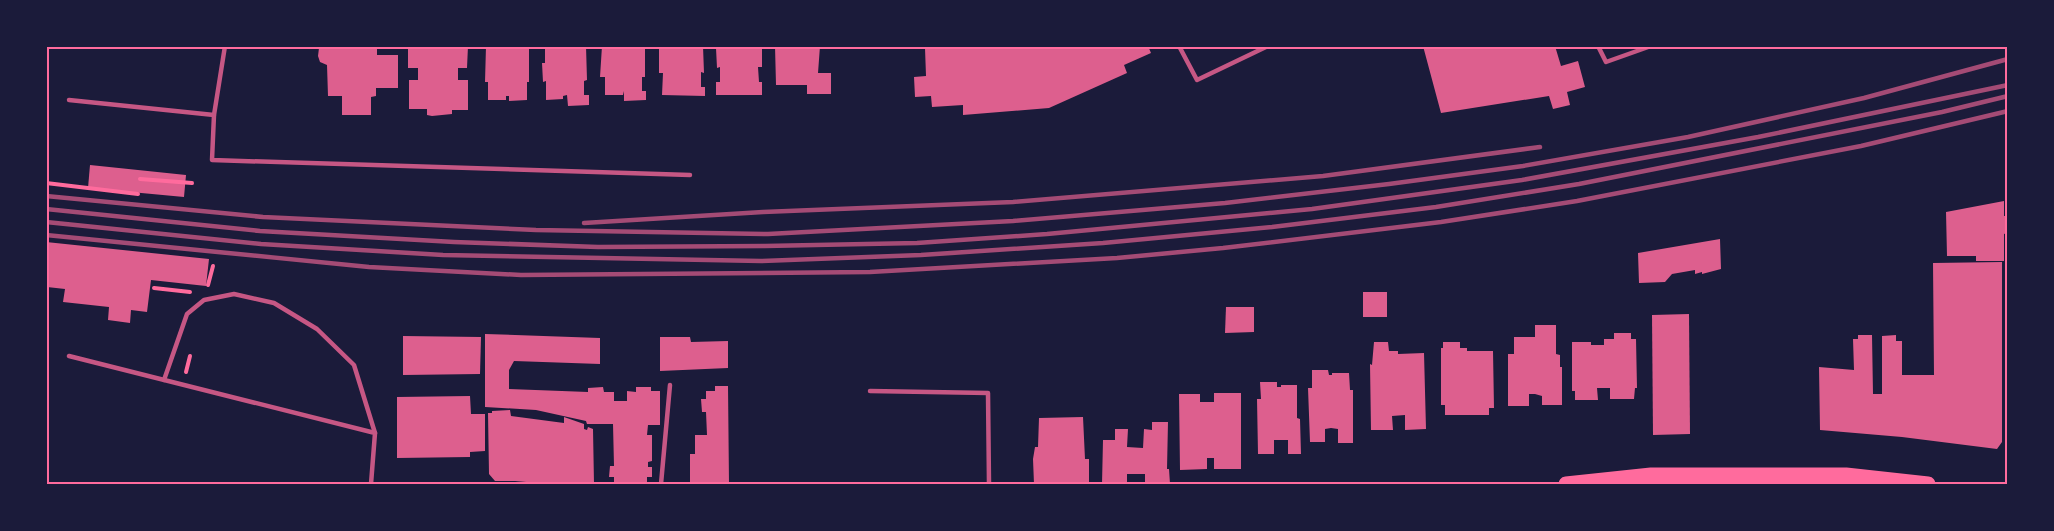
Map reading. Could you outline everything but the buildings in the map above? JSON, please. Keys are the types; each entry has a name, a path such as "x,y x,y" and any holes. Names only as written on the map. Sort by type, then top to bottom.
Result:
{"main road":[{"path":"1566,484 1651,475 1846,475 1928,484"}],"lane":[{"path":"225,46 213,115 212,160 690,175"},
{"path":"1179,46 1197,80 1268,46"},
{"path":"1598,46 1606,62 1651,46"},
{"path":"69,100 213,115"},
{"path":"164,380 188,314 204,300 234,294 274,303 317,329 354,365 375,433 371,484"},
{"path":"69,356 375,433"},
{"path":"661,484 670,385"},
{"path":"870,391 988,393 989,484"}],"path":[{"path":"140,178 192,183"},
{"path":"46,183 138,194"},
{"path":"154,288 195,293"}],"railway":[{"path":"46,196 263,217 536,230 768,234 1013,221 1225,203 1523,166 1688,137 1864,98 2008,59"},
{"path":"46,209 260,231 454,242 598,247 917,243 1047,234 1312,209 1522,180 1758,137 2008,85"},
{"path":"46,222 261,244 443,255 761,261 921,255 1103,243 1272,227 1436,207 1579,184 1942,112 2008,96"},
{"path":"46,235 369,267 521,275 870,272 1117,258 1441,222 1577,201 1861,146 2008,111"},
{"path":"584,223 763,212 1013,202 1323,176 1540,147"}]}
